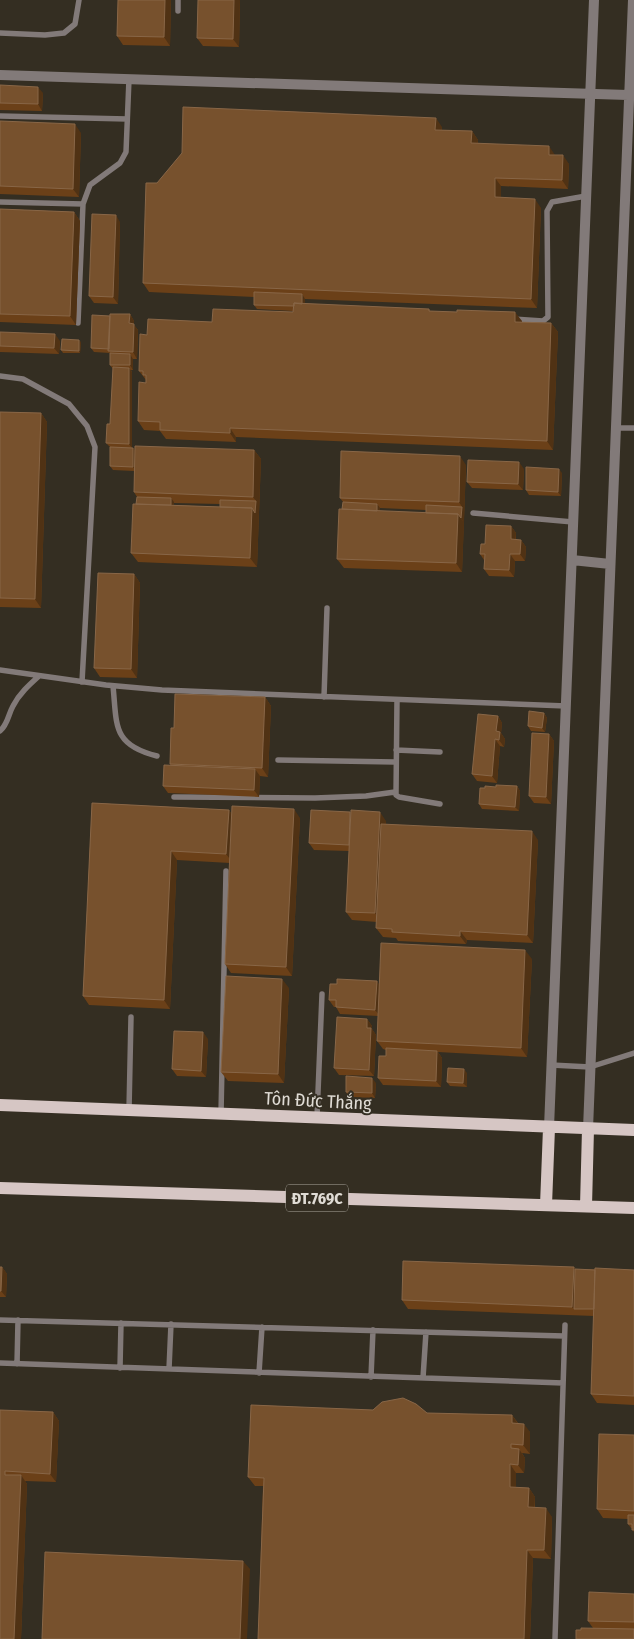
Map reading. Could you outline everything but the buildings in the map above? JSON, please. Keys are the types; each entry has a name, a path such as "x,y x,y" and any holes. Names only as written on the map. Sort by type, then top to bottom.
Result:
{"main road":[{"name":"Tôn Đức Thắng","path":"0,1105 316,1119 634,1130"},
{"path":"546,1205 549,1128"},
{"path":"586,1206 588,1129"},
{"name":"ĐT.769C","path":"0,1188 634,1208"}],"street":[{"path":"549,1128 594,0"},
{"path":"588,1129 632,0"},
{"path":"0,75 628,95"},
{"path":"572,560 610,564"}],"lane":[{"path":"0,33 45,35 64,33 75,24 79,0"},
{"path":"178,0 178,11"},
{"path":"78,323 83,204 90,186 120,163 126,152 129,79"},
{"path":"0,116 127,119"},
{"path":"506,319 543,321 548,317 547,211 552,202 586,196"},
{"path":"0,202 83,204"},
{"path":"0,376 23,379 69,404 88,426 95,447 82,682"},
{"path":"615,428 634,428"},
{"path":"473,514 573,522"},
{"path":"324,697 327,608"},
{"path":"0,670 113,686 162,690 566,706"},
{"path":"0,731 6,726 13,706 23,691 39,676"},
{"path":"113,686 117,729 126,743 142,753 156,756"},
{"path":"397,700 395,792 399,797 440,804"},
{"path":"396,750 440,752"},
{"path":"278,760 396,762"},
{"path":"174,797 315,798 366,796 395,792"},
{"path":"221,1114 226,871"},
{"path":"316,1119 322,994"},
{"path":"129,1110 131,1017"},
{"path":"551,1064 590,1067 634,1053"},
{"path":"0,1320 564,1336"},
{"path":"17,1364 18,1320"},
{"path":"120,1323 120,1368"},
{"path":"169,1369 172,1324"},
{"path":"554,1639 565,1325"},
{"path":"260,1373 262,1327"},
{"path":"372,1377 373,1330"},
{"path":"423,1378 426,1332"},
{"path":"0,1363 563,1383"}]}
